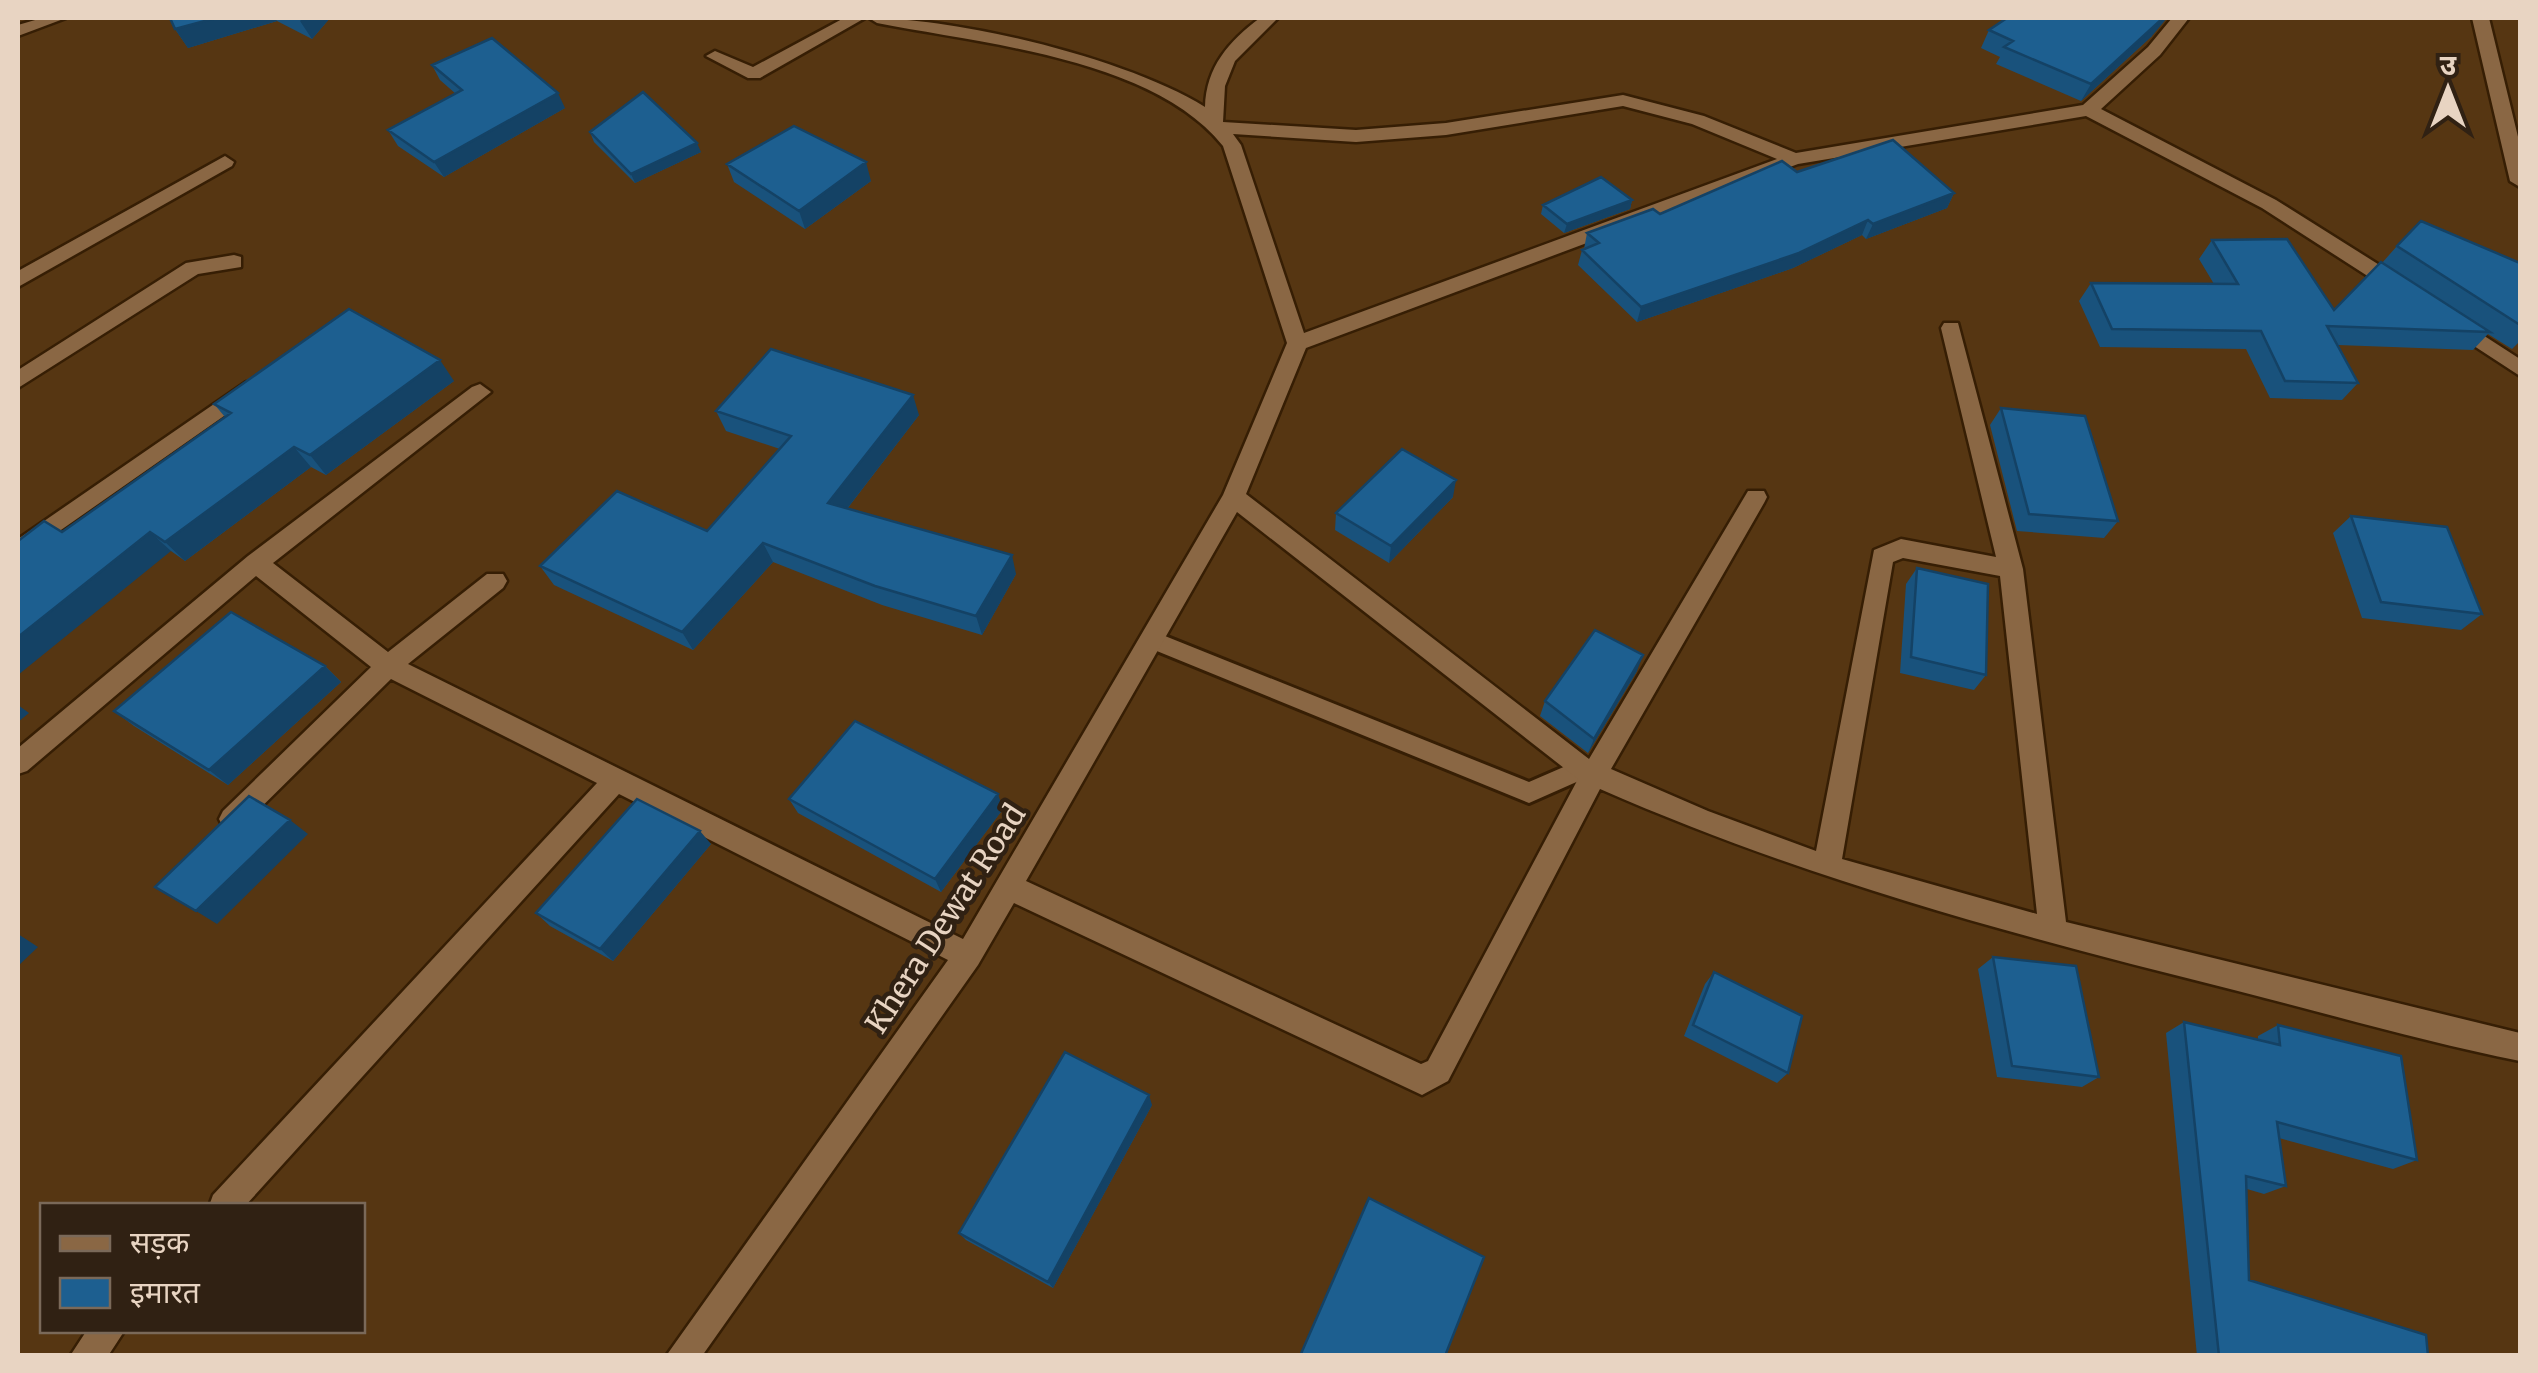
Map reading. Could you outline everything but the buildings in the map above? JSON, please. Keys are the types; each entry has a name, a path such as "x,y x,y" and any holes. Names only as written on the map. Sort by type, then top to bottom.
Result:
{"street":[{"path":"18,32 57,18"},
{"path":"715,56 754,74 856,18"},
{"path":"877,18 1100,66 1166,91 1220,124 1356,136 1446,129 1623,100 1698,120 1794,159"},
{"path":"1270,18 1245,37 1214,82 1220,124 1297,343 1794,159 2089,110 2154,51 2182,18"},
{"path":"2480,18 2512,109 2520,181"},
{"path":"2089,110 2269,204 2413,295"},
{"path":"18,280 225,162"},
{"path":"18,380 193,268 234,262"},
{"path":"2444,316 2520,369"},
{"path":"1952,328 2011,569 2054,932"},
{"name":"Khera Dewat Road","path":"682,1356 968,956 1234,497 1297,343"},
{"path":"18,551 272,372"},
{"path":"18,763 256,563 480,392"},
{"path":"1234,497 1589,770 1699,820 1827,867 2054,932 2520,1047"},
{"path":"1009,887 1422,1080 1438,1071 1589,770 1756,497"},
{"path":"1827,867 1882,557 1902,548 2011,569"},
{"path":"256,563 388,666 968,956"},
{"path":"232,819 388,666 495,581"},
{"path":"227,1203 616,780"},
{"path":"86,1356 106,1333"}],"lane":[{"path":"1154,641 1529,793 1589,770"}]}
